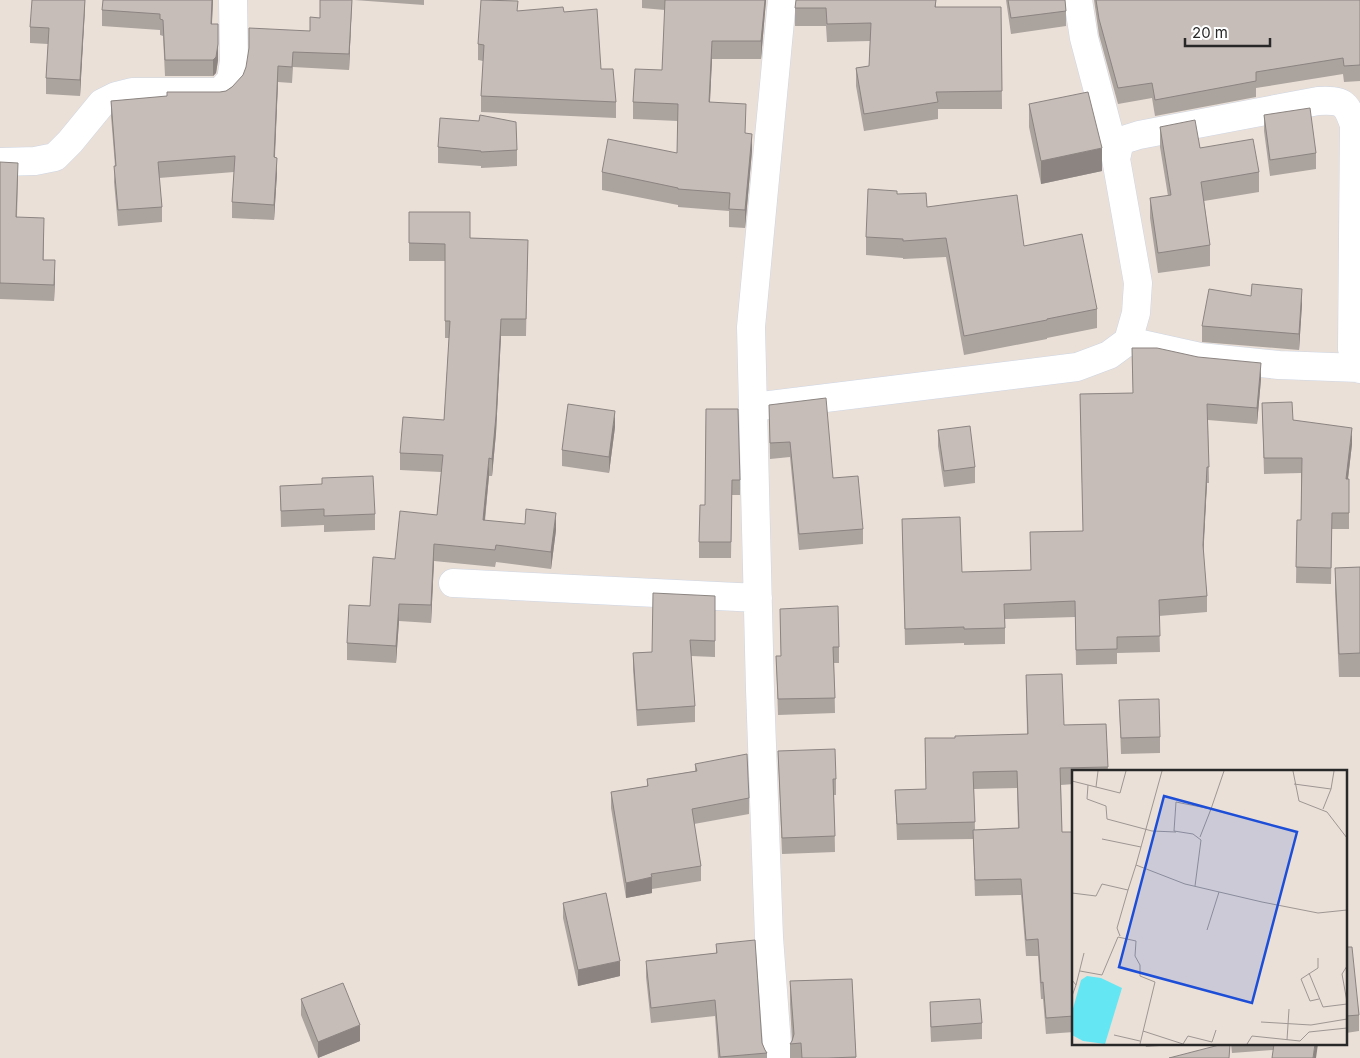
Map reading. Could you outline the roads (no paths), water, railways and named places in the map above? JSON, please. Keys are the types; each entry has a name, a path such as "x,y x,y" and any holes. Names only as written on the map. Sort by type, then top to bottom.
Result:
{"street":[{"path":"0,162 36,161 55,156 70,142 102,103 116,96 132,92 220,92 231,80 234,61 233,0"},
{"path":"778,1058 770,937 760,690 751,327 782,0"},
{"path":"753,407 1077,367 1109,355 1128,341 1136,313 1138,283 1116,159 1084,38 1078,0"},
{"path":"1116,159 1120,141 1138,135 1318,101 1337,100 1348,110 1354,126 1352,349 1359,369 1279,365 1200,357 1128,341"},
{"path":"452,583 758,598"}]}
